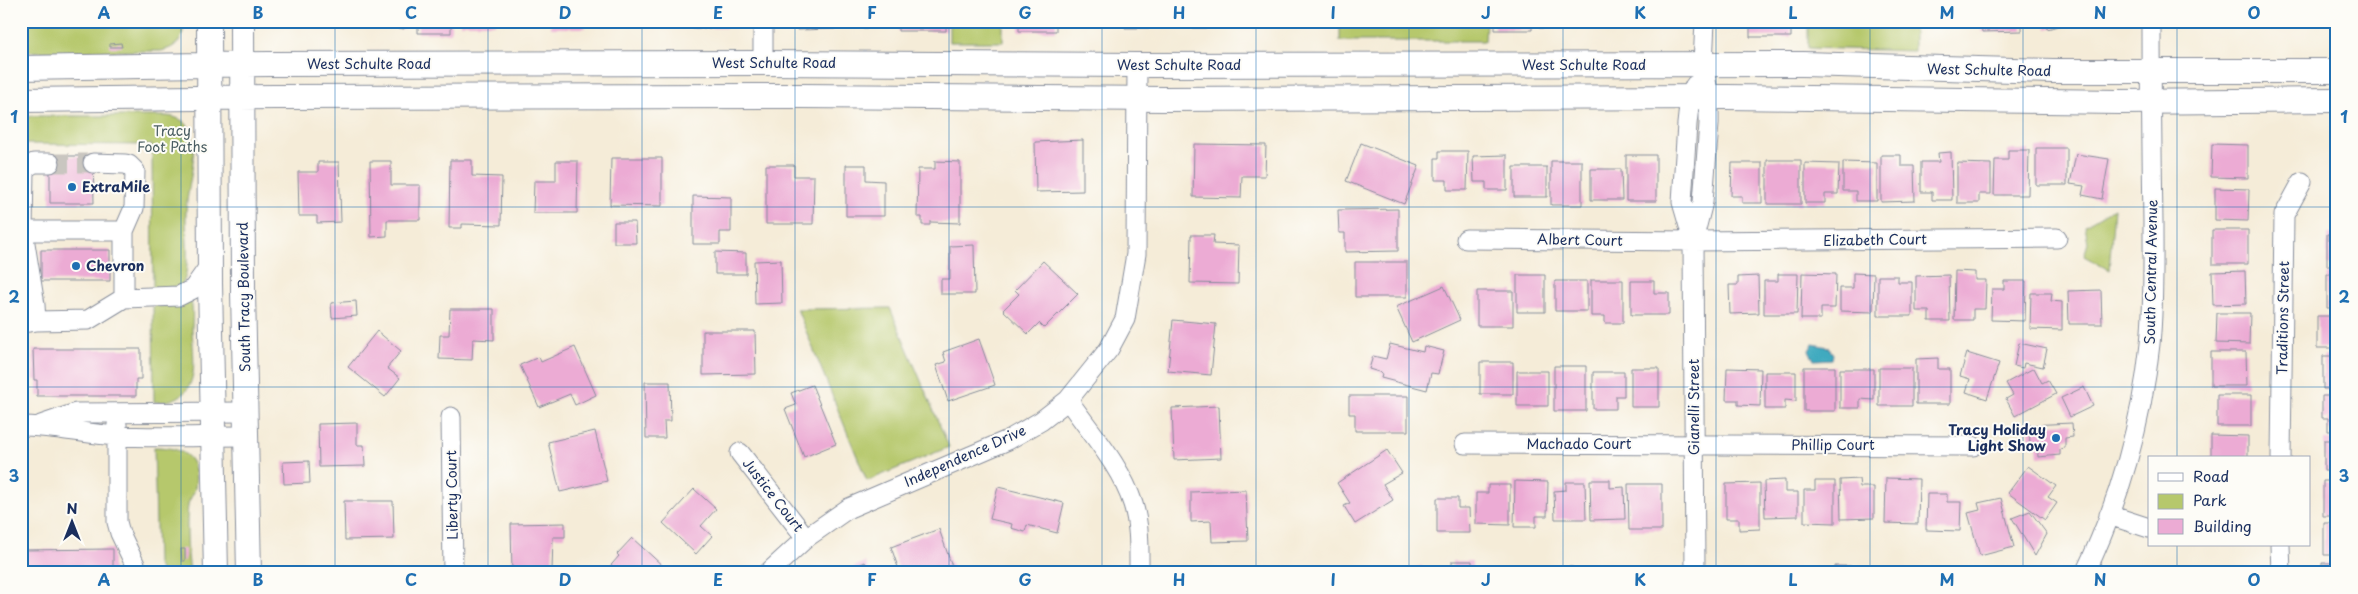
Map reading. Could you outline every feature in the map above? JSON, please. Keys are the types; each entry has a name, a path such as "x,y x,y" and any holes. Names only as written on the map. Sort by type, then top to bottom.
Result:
{"main road":[{"path":"209,21 210,265 216,573"},
{"name":"South Tracy Boulevard","path":"242,21 245,412 249,573"},
{"name":"West Schulte Road","path":"21,68 242,65 763,63 1136,65 1702,64 2151,72 2337,71"},
{"path":"21,100 811,96 1136,98 1699,97 2152,102 2337,100"}],"street":[{"path":"763,21 763,63"},
{"name":"Gianelli Street","path":"1694,573 1693,241 1682,202 1699,97 1704,21"},
{"name":"South Central Avenue","path":"2085,573 2109,515 2125,468 2139,410 2150,343 2153,274 2151,21"},
{"name":"Independence Drive","path":"768,573 806,538 849,508 1008,440 1041,421 1068,400 1109,349 1125,319 1136,254 1136,65"},
{"path":"50,163 34,163 24,169 22,231 35,305 29,322 88,320 124,298 179,296 192,289 210,265"},
{"path":"93,163 125,164 129,165 134,171 134,208 124,231 124,298"},
{"name":"Traditions Street","path":"2281,456 2284,215 2302,182"},
{"path":"22,231 124,231"},
{"name":"Elizabeth Court","path":"1693,241 2057,238"},
{"name":"Albert Court","path":"1466,239 1693,241"},
{"path":"1068,400 1120,473 1133,504 1139,537 1139,573"},
{"path":"118,412 118,522 120,534 139,573"},
{"path":"30,426 76,413 245,412"},
{"name":"Liberty Court","path":"450,417 453,573"},
{"path":"30,426 76,433 117,436 246,436"},
{"name":"Machado Court","path":"1465,444 1694,444"},
{"name":"Phillip Court","path":"1694,444 1973,446"},
{"name":"Justice Court","path":"740,453 806,538"},
{"path":"2109,515 2148,528"},
{"path":"2280,546 2281,573"}],"green space":[{"path":"21,21 184,21 183,33 179,41 172,47 161,51 21,52"},
{"path":"949,21 1003,21 1003,42 949,42"},
{"path":"1340,21 1486,21 1485,41 1340,41"},
{"path":"1808,21 1914,21 1914,51 1808,48"},
{"name":"Tracy Foot Paths","path":"31,116 167,116 180,119 189,127 192,135 193,156 186,209 187,264 184,281 181,286 153,290 152,145 21,144 21,119"},
{"path":"2114,208 2109,270 2084,256 2088,243 2085,225"},
{"path":"190,300 194,356 192,379 188,388 180,396 154,402 153,306 178,306"},
{"path":"890,308 949,447 867,481 797,309"},
{"path":"154,447 164,447 181,452 192,461 195,468 195,488 188,504 187,520 191,573 162,573 157,564"}],"water":[{"path":"1813,344 1828,347 1833,354 1832,359 1814,360 1809,350"}],"building":[{"path":"377,21 406,21 404,29 376,24"},
{"path":"418,21 451,21 451,33 418,33"},
{"path":"460,21 495,21 495,24 460,24"},
{"path":"551,21 585,21 585,28 551,28"},
{"path":"596,21 627,21 627,26 596,26"},
{"path":"650,21 683,21 683,24 650,24"},
{"path":"692,21 726,21 726,28 692,28"},
{"path":"796,21 835,21 835,29 797,30"},
{"path":"843,21 888,21 888,28 843,28"},
{"path":"898,21 946,21 946,31 898,31"},
{"path":"1019,21 1056,21 1056,31 1019,31"},
{"path":"1125,21 1166,21 1166,28 1125,28"},
{"path":"1171,21 1212,21 1212,28 1171,28"},
{"path":"1495,21 1532,21 1532,30 1495,30"},
{"path":"1539,21 1573,21 1573,28 1539,28"},
{"path":"1635,21 1666,21 1666,27 1635,27"},
{"path":"1750,21 1791,21 1791,37 1750,37"},
{"path":"1981,21 2022,21 2022,31 1982,32"},
{"path":"2045,21 2073,21 2073,22 2047,29"},
{"path":"121,43 122,47 110,47 110,44"},
{"path":"1083,140 1083,191 1036,192 1035,142"},
{"path":"1361,143 1419,166 1404,204 1346,181"},
{"path":"1194,144 1266,145 1265,176 1242,176 1241,198 1193,197"},
{"path":"2212,144 2248,145 2248,178 2211,177"},
{"path":"2036,148 2067,148 2067,185 2036,185"},
{"path":"2008,150 2029,150 2028,195 1994,195 1995,160 2008,160"},
{"path":"1439,151 1468,151 1467,190 1447,190 1447,180 1435,180 1435,158 1439,158"},
{"path":"1951,152 1952,200 1932,200 1932,192 1921,192 1921,162 1939,162 1938,153"},
{"path":"2076,154 2109,159 2102,199 2082,195 2084,186 2070,184"},
{"path":"1507,155 1507,190 1486,190 1486,182 1474,182 1473,156"},
{"path":"1626,155 1656,155 1656,201 1626,201"},
{"path":"1881,155 1901,155 1901,166 1914,166 1915,201 1881,202"},
{"name":"ExtraMile","path":"50,156 93,156 94,203 50,203"},
{"path":"611,158 662,158 662,206 610,205"},
{"path":"450,160 472,160 472,176 502,177 501,225 462,224 462,228 449,228"},
{"path":"1767,160 1801,160 1801,204 1767,204"},
{"path":"370,161 391,161 391,185 420,185 420,220 387,220 387,236 371,237"},
{"path":"556,161 578,161 577,213 533,213 534,181 556,181"},
{"path":"935,161 960,162 960,223 930,222 930,225 922,225 922,217 917,217 918,169 935,169"},
{"path":"1551,161 1582,161 1582,205 1551,205"},
{"path":"318,162 339,162 341,222 317,223 317,216 299,216 298,172 318,172"},
{"path":"1843,162 1877,163 1877,201 1856,201 1856,191 1843,191"},
{"path":"1732,163 1762,163 1762,203 1742,203 1742,196 1731,196"},
{"path":"1805,163 1839,164 1838,194 1825,194 1825,203 1805,203"},
{"path":"1957,163 1991,164 1991,194 1979,194 1979,203 1957,203"},
{"path":"766,165 794,165 794,176 814,176 813,224 766,224"},
{"path":"846,165 866,165 866,180 884,181 884,216 846,216"},
{"path":"1514,167 1547,167 1547,197 1514,197"},
{"path":"1591,169 1621,169 1622,200 1591,200"},
{"path":"2215,188 2249,189 2248,221 2215,220"},
{"path":"693,196 731,197 731,232 720,232 720,244 693,244"},
{"path":"1398,209 1398,251 1345,252 1345,233 1339,233 1338,210"},
{"path":"614,222 635,222 636,243 614,243"},
{"path":"2212,230 2248,230 2248,264 2212,264"},
{"path":"2327,234 2337,234 2337,266 2327,266"},
{"path":"1191,235 1214,235 1213,244 1239,245 1238,284 1190,283"},
{"path":"974,245 975,294 941,294 941,279 950,279 950,246"},
{"name":"Chevron","path":"41,250 110,250 110,281 41,281"},
{"path":"715,252 746,253 746,274 715,274"},
{"path":"781,260 782,303 755,304 754,261"},
{"path":"1043,261 1078,294 1044,328 1039,323 1028,334 1003,310 1019,294 1015,290"},
{"path":"1355,262 1407,262 1407,297 1355,297"},
{"path":"1955,271 1975,272 1975,280 1986,280 1985,309 1973,309 1973,320 1954,320"},
{"path":"2245,271 2246,304 2213,305 2212,272"},
{"path":"1802,273 1836,274 1835,308 1821,308 1821,319 1801,319"},
{"path":"1853,273 1874,274 1873,312 1840,311 1840,288 1853,288"},
{"path":"1778,274 1798,274 1797,314 1764,314 1764,281 1778,281"},
{"path":"2327,274 2337,274 2337,308 2327,308"},
{"path":"1517,275 1545,275 1545,312 1517,312"},
{"path":"1949,275 1950,321 1929,321 1929,311 1916,311 1916,276"},
{"path":"1758,276 1759,313 1730,314 1729,285 1738,285 1738,277"},
{"path":"1878,276 1898,276 1898,282 1912,282 1912,316 1878,316"},
{"path":"1591,280 1623,280 1623,323 1605,323 1605,316 1591,316"},
{"path":"1555,281 1587,281 1587,311 1555,311"},
{"path":"1631,281 1654,281 1654,293 1669,293 1669,315 1631,315"},
{"path":"2004,281 2026,281 2025,321 1991,320 1992,289 2004,289"},
{"path":"1444,286 1460,320 1412,342 1396,307"},
{"path":"2101,290 2102,324 2069,324 2068,291"},
{"path":"1477,291 1513,291 1513,326 1477,326"},
{"path":"2031,293 2052,293 2051,301 2062,302 2062,330 2030,329"},
{"path":"356,301 357,316 332,318 331,303"},
{"path":"450,309 494,309 494,340 473,339 472,360 439,359 440,335 449,335"},
{"path":"2217,313 2250,313 2249,344 2216,343"},
{"path":"2317,316 2337,316 2337,348 2317,348"},
{"path":"1173,320 1216,324 1211,375 1168,371"},
{"path":"377,331 401,351 387,368 400,378 385,397 348,367"},
{"path":"703,331 755,331 756,374 703,375"},
{"path":"979,339 995,385 948,401 936,365 946,362 943,352"},
{"path":"2019,343 2047,349 2043,367 2024,363 2023,368 2014,366"},
{"path":"1390,344 1423,352 1424,346 1444,351 1438,374 1431,373 1427,390 1381,378 1382,373 1369,369 1373,356 1386,359"},
{"path":"575,347 596,395 575,405 570,394 539,407 520,365 539,357 541,362"},
{"path":"33,349 141,349 141,379 136,379 136,396 37,396 37,380 34,380"},
{"path":"2211,352 2246,352 2247,386 2211,386"},
{"path":"1967,353 1999,363 1987,399 1966,392 1970,379 1960,376"},
{"path":"2323,356 2337,356 2337,389 2323,389"},
{"path":"1938,358 1938,369 1950,369 1950,404 1916,404 1916,359"},
{"path":"1480,362 1513,362 1513,394 1480,394"},
{"path":"1554,366 1586,366 1586,411 1554,411"},
{"path":"1804,367 1835,367 1835,411 1804,411"},
{"path":"1631,368 1659,368 1659,407 1631,407"},
{"path":"1727,368 1761,369 1760,406 1738,405 1738,400 1726,400"},
{"path":"1879,368 1912,368 1912,406 1879,406"},
{"path":"2034,368 2042,383 2048,380 2056,394 2015,416 2006,399 2013,395 2006,383"},
{"path":"1840,369 1874,369 1874,400 1860,399 1860,408 1840,408"},
{"path":"1517,371 1548,371 1548,406 1517,406"},
{"path":"1593,372 1624,372 1624,396 1616,396 1616,409 1593,409"},
{"path":"1765,372 1796,372 1796,401 1785,400 1785,409 1765,409"},
{"path":"645,382 670,382 671,421 664,421 665,438 646,438"},
{"path":"812,385 836,444 804,457 785,409 796,405 791,393"},
{"path":"2084,387 2093,406 2070,417 2061,398"},
{"path":"2217,395 2251,395 2251,426 2217,426"},
{"path":"1349,396 1408,396 1408,431 1355,431 1355,414 1349,414"},
{"path":"2322,396 2337,396 2337,431 2328,431 2328,418 2322,418"},
{"path":"1219,406 1221,458 1174,460 1172,408"},
{"path":"357,423 357,445 364,445 365,466 319,467 318,424"},
{"path":"2072,423 2073,437 2065,438 2065,448 2060,449 2060,455 2038,457 2037,444 2030,445 2029,425"},
{"path":"595,431 607,481 560,492 548,442"},
{"path":"2211,435 2248,436 2248,456 2211,456"},
{"path":"2324,440 2337,440 2337,471 2324,471"},
{"path":"1387,450 1402,473 1383,484 1393,500 1355,524 1344,506 1350,503 1337,483"},
{"path":"309,461 310,483 284,484 283,462"},
{"path":"2028,466 2056,486 2048,497 2057,503 2045,520 2008,493"},
{"path":"1886,478 1919,479 1918,524 1885,523"},
{"path":"1859,479 1860,487 1874,487 1874,518 1841,519 1840,480"},
{"path":"1590,480 1610,480 1610,488 1624,487 1625,519 1591,520"},
{"path":"1785,480 1785,492 1798,492 1798,516 1765,517 1764,481"},
{"path":"1515,481 1548,482 1547,516 1536,516 1536,527 1514,527"},
{"path":"1815,481 1835,481 1835,523 1804,522 1804,490 1815,490"},
{"path":"2323,481 2337,481 2337,516 2323,516"},
{"path":"1566,482 1585,482 1586,519 1555,519 1554,491 1566,490"},
{"path":"1760,483 1760,529 1739,530 1739,519 1726,519 1726,484"},
{"path":"1628,484 1662,484 1662,530 1629,530"},
{"path":"1488,485 1510,485 1510,525 1476,524 1476,493 1488,493"},
{"path":"998,487 1064,503 1057,533 1027,525 1025,532 1011,528 1012,524 990,519"},
{"path":"694,489 716,509 701,526 712,536 696,554 663,523"},
{"path":"1246,490 1248,541 1212,542 1211,521 1191,522 1191,492"},
{"path":"1927,494 1947,494 1947,502 1961,502 1960,531 1926,530"},
{"path":"1437,498 1458,498 1458,508 1469,508 1470,533 1437,533"},
{"path":"2001,498 2014,547 1980,556 1968,513 1980,510 1978,503"},
{"path":"344,501 393,501 394,539 345,540"},
{"path":"2030,511 2047,534 2035,556 2012,518"},
{"path":"565,523 565,537 553,537 552,571 512,573 511,524"},
{"path":"2324,523 2337,523 2337,555 2324,555"},
{"path":"939,529 953,569 943,573 900,573 891,547"},
{"path":"632,538 664,567 659,573 608,573 606,571 619,556 617,554"},
{"path":"113,549 113,573 21,573 21,550"},
{"path":"181,549 185,549 185,561 182,561"},
{"path":"1452,561 1472,561 1472,573 1452,573"},
{"path":"865,562 870,573 842,573"},
{"path":"2322,563 2337,563 2337,573 2322,573"},
{"path":"1422,566 1423,573 1392,573 1392,572"},
{"path":"1553,566 1573,567 1573,573 1553,573"},
{"path":"1835,566 1851,566 1851,573 1835,573"},
{"path":"2143,567 2165,572 2165,573 2142,573"},
{"path":"1902,569 1919,572 1919,573 1901,573"}],"tunnel":[{"path":"50,163 93,163"}],"place":[{"name":"ExtraMile","path":"72,187"},
{"name":"Chevron","path":"76,266"},
{"name":"Tracy Holiday Light Show","path":"2056,438"}]}
